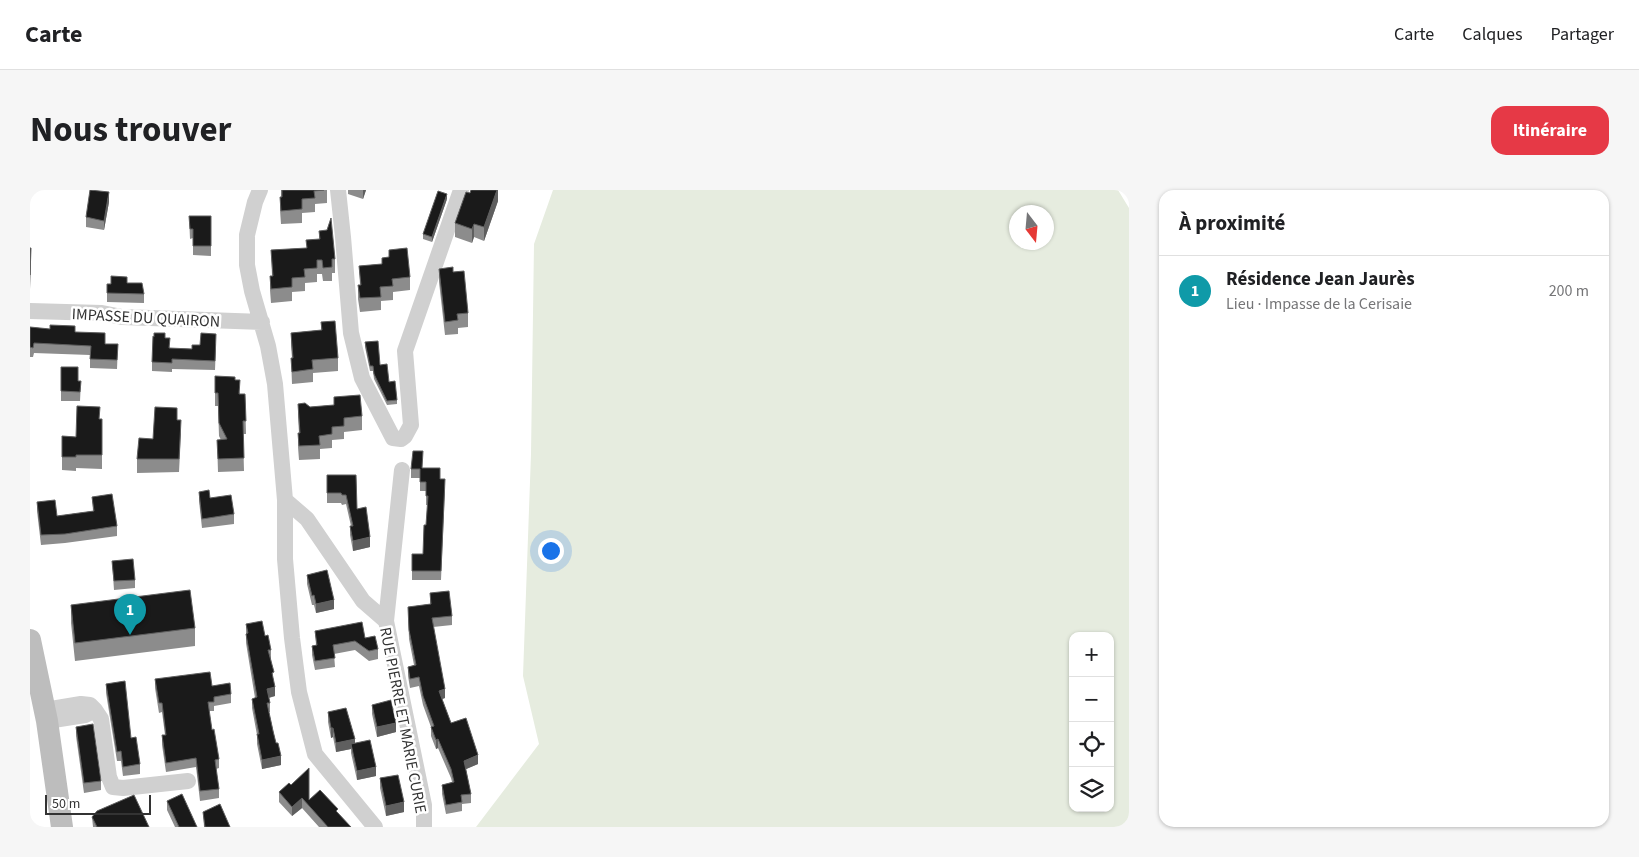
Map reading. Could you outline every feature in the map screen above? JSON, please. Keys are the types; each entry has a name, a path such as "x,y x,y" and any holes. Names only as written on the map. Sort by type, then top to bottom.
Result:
{"main road":[{"path":"30,640 46,716 62,827"}],"street":[{"path":"260,190 247,235 247,265 252,291 268,346 275,384 285,500 285,559 292,638 300,692 315,754 375,827"},
{"path":"338,190 344,236 351,333 362,378 393,438 401,439 405,436 411,425 405,351 461,190"},
{"name":"IMPASSE DU QUAIRON","path":"30,311 102,313 122,317 140,316 262,322"},
{"path":"386,621 402,470"},
{"name":"RUE PIERRE ET MARIE CURIE","path":"285,500 307,519 364,602 386,621 424,805 424,827"},
{"path":"46,716 85,715 95,710 101,719 109,776 113,787 123,788 188,781"}],"shaded area":[{"path":"553,190 1118,190 1129,208 1129,827 476,827 539,744 523,676 531,454 534,244"}],"building":[{"path":"90,190 109,192 104,221 86,217"},
{"path":"282,190 324,190 314,191 315,198 302,199 302,209 281,211 280,197 282,197"},
{"path":"471,190 497,190 484,227 474,224 472,229 455,223 466,192 470,193"},
{"path":"438,191 447,194 432,237 423,234"},
{"path":"189,216 211,216 211,246 193,246 193,229 190,229"},
{"path":"331,218 335,259 332,259 332,267 323,268 322,260 317,260 317,268 304,269 305,277 292,278 292,287 271,289 270,276 273,276 271,250 307,248 306,240 320,239 319,231 327,230"},
{"path":"407,248 410,277 392,279 393,286 380,287 381,297 360,298 358,285 361,285 359,266 382,264 382,258 389,257 389,250"},
{"path":"453,267 453,272 464,271 468,313 457,314 458,320 445,322 439,269"},
{"path":"111,276 127,277 127,283 142,283 144,294 107,293 107,284 111,284"},
{"path":"335,321 338,358 312,360 313,369 292,372 291,333 322,330 321,322"},
{"path":"50,325 75,326 75,332 105,333 105,344 118,344 117,360 90,359 91,346 34,343 33,348 30,347 30,327 50,329"},
{"path":"154,333 165,333 165,338 170,338 169,348 192,349 192,345 200,345 201,333 216,334 215,361 172,359 172,363 152,362"},
{"path":"378,341 380,365 387,364 389,382 395,381 397,400 387,401 374,374 373,366 370,366 365,342"},
{"path":"61,367 78,367 78,381 81,381 80,392 61,391"},
{"path":"215,376 235,377 235,380 240,380 239,394 245,394 246,421 243,421 244,458 218,459 217,440 227,439 219,423 218,393 215,393"},
{"path":"360,395 362,416 344,418 344,426 332,427 332,434 319,436 320,445 299,446 298,404 305,403 310,407 334,405 334,397"},
{"path":"77,406 100,407 102,455 62,457 62,436 76,437"},
{"path":"155,407 177,408 177,420 181,420 179,459 137,459 139,438 153,439"},
{"path":"413,451 423,451 422,468 440,468 440,479 445,479 441,571 412,571 412,554 423,554 428,496 426,496 426,482 420,482 420,469 411,469"},
{"path":"327,475 356,475 357,509 366,507 370,537 353,541 350,526 353,526 346,495 327,493"},
{"path":"209,490 210,498 231,495 234,514 202,519 199,492"},
{"path":"112,494 117,526 65,534 41,535 37,502 55,500 57,516 94,511 92,497"},
{"path":"133,559 135,580 114,581 112,561"},
{"path":"327,570 334,600 316,604 307,575"},
{"path":"190,590 195,628 75,643 71,605"},
{"path":"449,591 452,616 432,618 445,689 439,691 451,723 466,718 478,755 464,761 471,794 461,795 462,802 446,805 442,785 454,782 451,769 431,727 434,726 423,696 419,677 410,679 408,667 416,665 409,630 408,607 431,604 430,593"},
{"path":"262,621 265,636 268,635 271,650 268,650 274,672 272,673 275,687 267,689 270,703 267,703 276,743 278,743 281,756 262,760 252,699 257,697 246,624"},
{"path":"362,622 365,638 375,636 378,649 369,651 355,641 333,645 335,658 315,661 312,646 317,645 315,631"},
{"path":"210,672 212,686 230,683 231,694 214,697 214,702 208,702 219,759 215,760 219,789 200,791 196,758 166,763 162,735 166,735 162,703 159,703 155,679"},
{"path":"125,681 131,738 136,737 140,764 123,767 121,751 117,752 106,684"},
{"path":"391,700 396,723 377,727 372,705"},
{"path":"346,708 355,739 336,743 328,712"},
{"path":"93,724 101,781 84,783 76,727"},
{"path":"370,740 376,767 357,771 351,744"},
{"path":"309,768 309,800 320,790 338,809 336,811 351,827 328,827 302,798 292,807 279,792 289,783 291,785"},
{"path":"398,775 404,802 386,806 380,778"},
{"path":"182,794 197,827 179,827 167,801"},
{"path":"134,795 149,827 97,827 92,817 97,811"},
{"path":"220,804 230,827 205,827 203,812"}],"place":[{"name":"Résidence Jean Jaurès","path":"130,635"}]}
